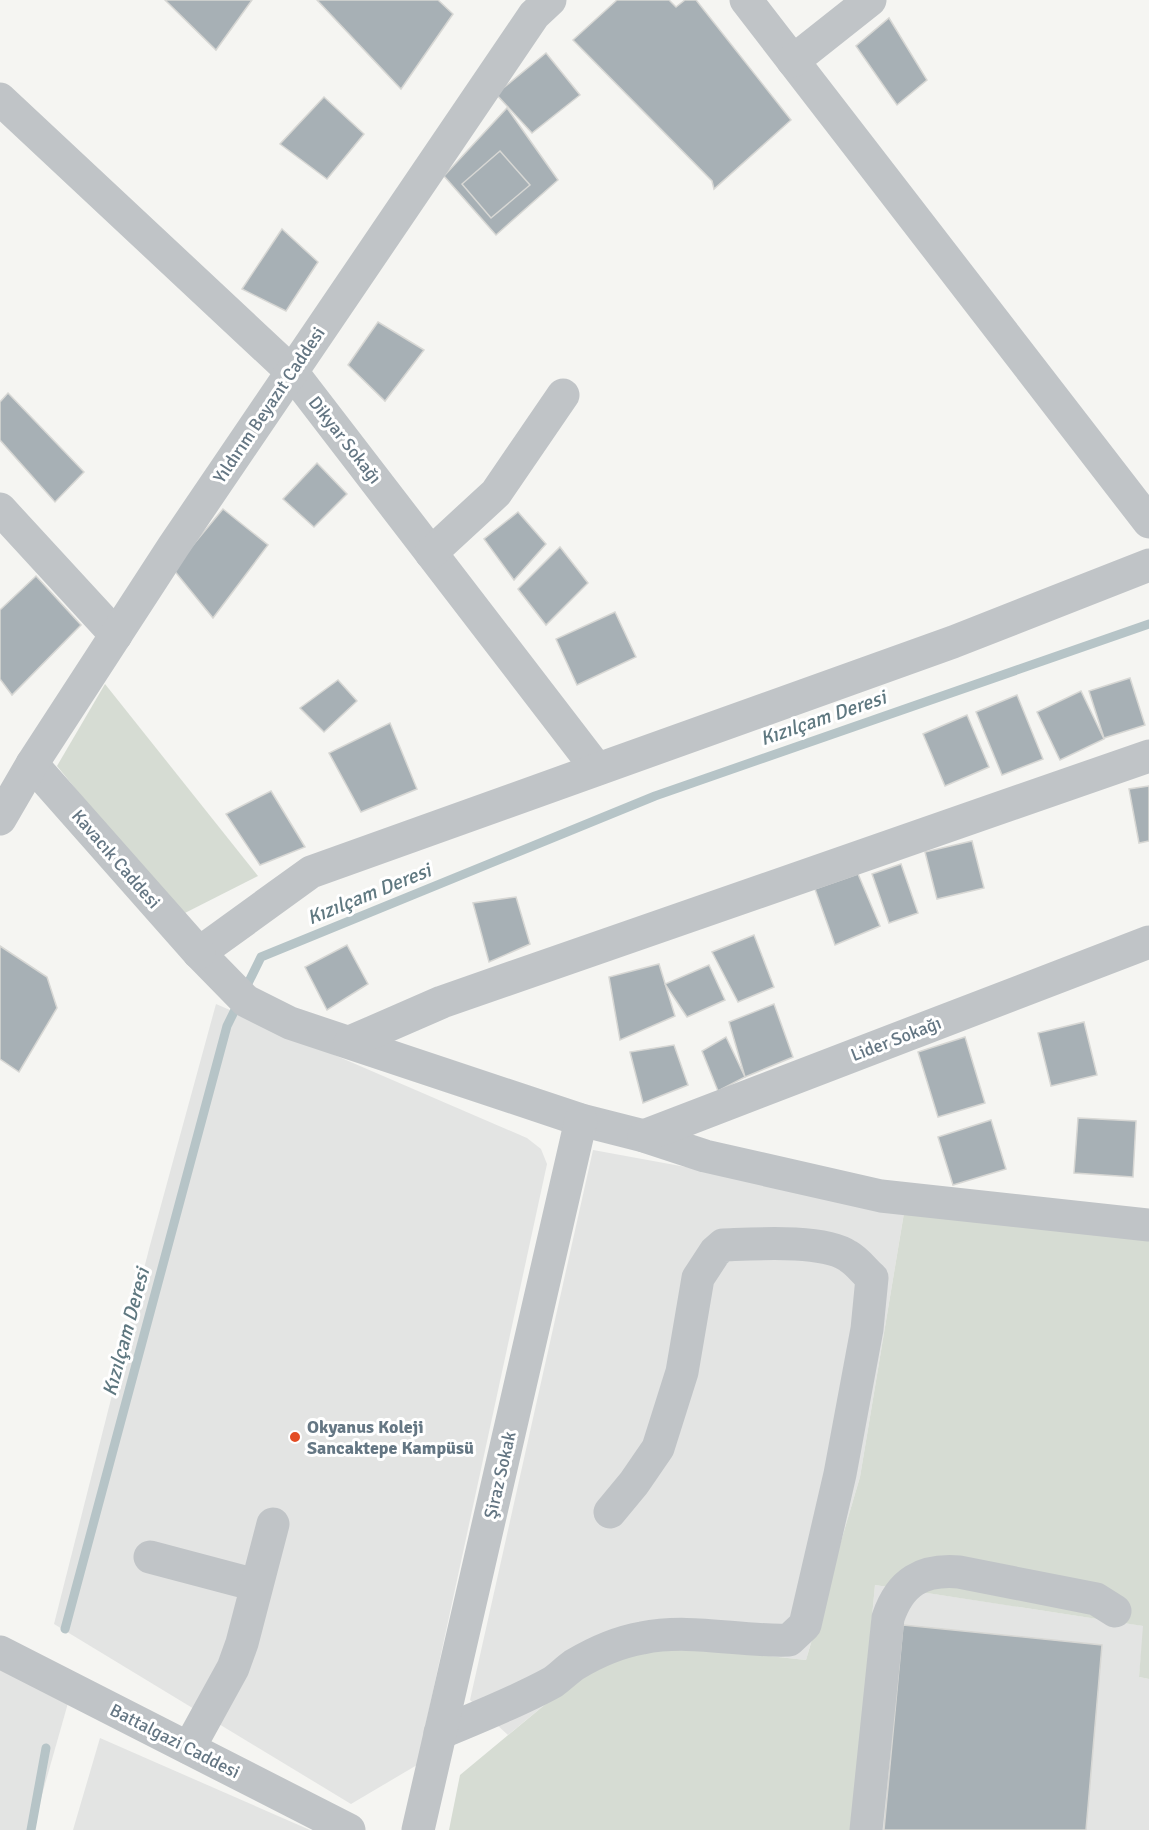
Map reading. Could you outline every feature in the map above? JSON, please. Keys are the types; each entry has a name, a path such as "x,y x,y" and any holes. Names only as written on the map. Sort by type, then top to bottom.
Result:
{"street":[{"name":"Yıldırım Beyazıt Caddesi","path":"0,819 32,764 173,546 534,15 550,0"},
{"path":"746,0 1149,522"},
{"path":"793,61 870,0"},
{"name":"Dikyar Sokağı","path":"0,99 292,372 597,769"},
{"path":"431,553 496,492 563,395"},
{"path":"0,509 116,635"},
{"path":"199,953 310,872 953,642 1149,565"},
{"path":"350,1042 442,1002 1149,756"},
{"name":"Kavacık Caddesi","path":"32,764 199,953 237,991 290,1023 581,1120 644,1136 705,1156 881,1196 1149,1225"},
{"name":"Lider Sokağı","path":"644,1136 1149,942"},
{"name":"Şiraz Sokak","path":"418,1830 581,1120"},
{"path":"440,1733 508,1704 555,1680 572,1666 590,1656 641,1638 669,1634 700,1634 761,1641 789,1640 805,1625 840,1474 867,1329 872,1278 849,1256 837,1250 794,1244 723,1245 714,1252 698,1278 682,1372 658,1448 610,1512"},
{"path":"189,1748 233,1668 242,1643 273,1524"},
{"path":"150,1557 256,1585"},
{"path":"866,1830 888,1618 893,1603 912,1581 926,1573 942,1570 958,1572 1096,1599 1115,1611"},
{"name":"Battalgazi Caddesi","path":"0,1652 350,1830"}],"shaded area":[{"path":"105,684 258,876 179,916 57,766"},
{"name":"Okyanus Koleji Sancaktepe Kampüsü","path":"216,1004 527,1138 541,1149 547,1164 417,1765 351,1804 54,1624 149,1249"},
{"path":"593,1150 905,1207 860,1477 806,1660 664,1645 588,1669 508,1735 470,1700"},
{"path":"905,1207 1149,1239 1149,1679 1139,1677 1143,1626 875,1585 852,1830 449,1830 460,1775 588,1669 664,1645 806,1660 860,1477"},
{"path":"875,1585 1144,1626 1139,1677 1149,1679 1149,1830 852,1830"},
{"path":"0,1663 68,1703 32,1830 0,1830"},
{"path":"100,1738 310,1830 73,1830"}],"building":[{"path":"165,0 252,0 216,50"},
{"path":"317,0 438,0 453,14 401,89"},
{"path":"617,0 669,0 676,7 685,0 696,0 791,120 714,189 712,181 573,40"},
{"path":"889,18 927,80 897,105 856,46"},
{"path":"546,53 580,95 532,133 496,94"},
{"path":"324,97 364,134 327,179 280,144"},
{"path":"507,108 558,180 496,235 444,176"},
{"path":"500,151 530,185 491,218 462,184"},
{"path":"282,229 318,262 286,311 242,289"},
{"path":"378,322 424,350 385,401 348,365"},
{"path":"8,393 84,472 55,502 0,440 0,402"},
{"path":"317,463 347,494 314,527 283,499"},
{"path":"223,509 268,545 213,618 173,569"},
{"path":"518,512 546,544 514,580 484,539"},
{"path":"560,547 588,583 546,625 518,589"},
{"path":"36,576 81,625 12,695 0,679 0,610"},
{"path":"615,612 636,657 577,685 556,639"},
{"path":"1130,678 1145,725 1104,738 1089,691"},
{"path":"338,680 357,701 324,732 300,708"},
{"path":"1081,691 1104,739 1060,760 1037,712"},
{"path":"1017,695 1043,759 1002,775 976,712"},
{"path":"967,715 989,767 945,786 923,734"},
{"path":"390,723 417,789 361,812 329,753"},
{"path":"1149,786 1149,841 1139,843 1129,789"},
{"path":"271,791 305,847 260,865 226,814"},
{"path":"972,841 984,888 937,899 925,852"},
{"path":"901,864 918,913 889,923 872,874"},
{"path":"858,874 880,926 835,945 815,889"},
{"path":"516,897 530,944 489,962 473,903"},
{"path":"754,935 774,987 738,1002 712,952"},
{"path":"347,945 368,984 327,1010 305,967"},
{"path":"0,946 47,977 57,1008 19,1072 0,1059"},
{"path":"659,964 675,1016 620,1040 609,977"},
{"path":"709,965 725,1000 687,1017 665,984"},
{"path":"774,1004 793,1057 745,1077 729,1022"},
{"path":"1084,1022 1097,1075 1051,1086 1038,1033"},
{"path":"726,1037 745,1077 718,1091 702,1051"},
{"path":"965,1037 985,1103 938,1117 918,1052"},
{"path":"674,1045 688,1085 643,1103 630,1052"},
{"path":"1078,1118 1136,1121 1133,1177 1074,1173"},
{"path":"991,1120 1006,1169 953,1185 938,1137"},
{"path":"903,1625 1102,1645 1086,1830 884,1830"}],"waterway":[{"name":"Kızılçam Deresi","path":"65,1629 227,1026 261,957 655,796 1149,624"},
{"name":"Kızılçam Deresi","path":"31,1830 46,1748"}],"place":[{"name":"Okyanus Koleji Sancaktepe Kampüsü","path":"295,1437"}]}
